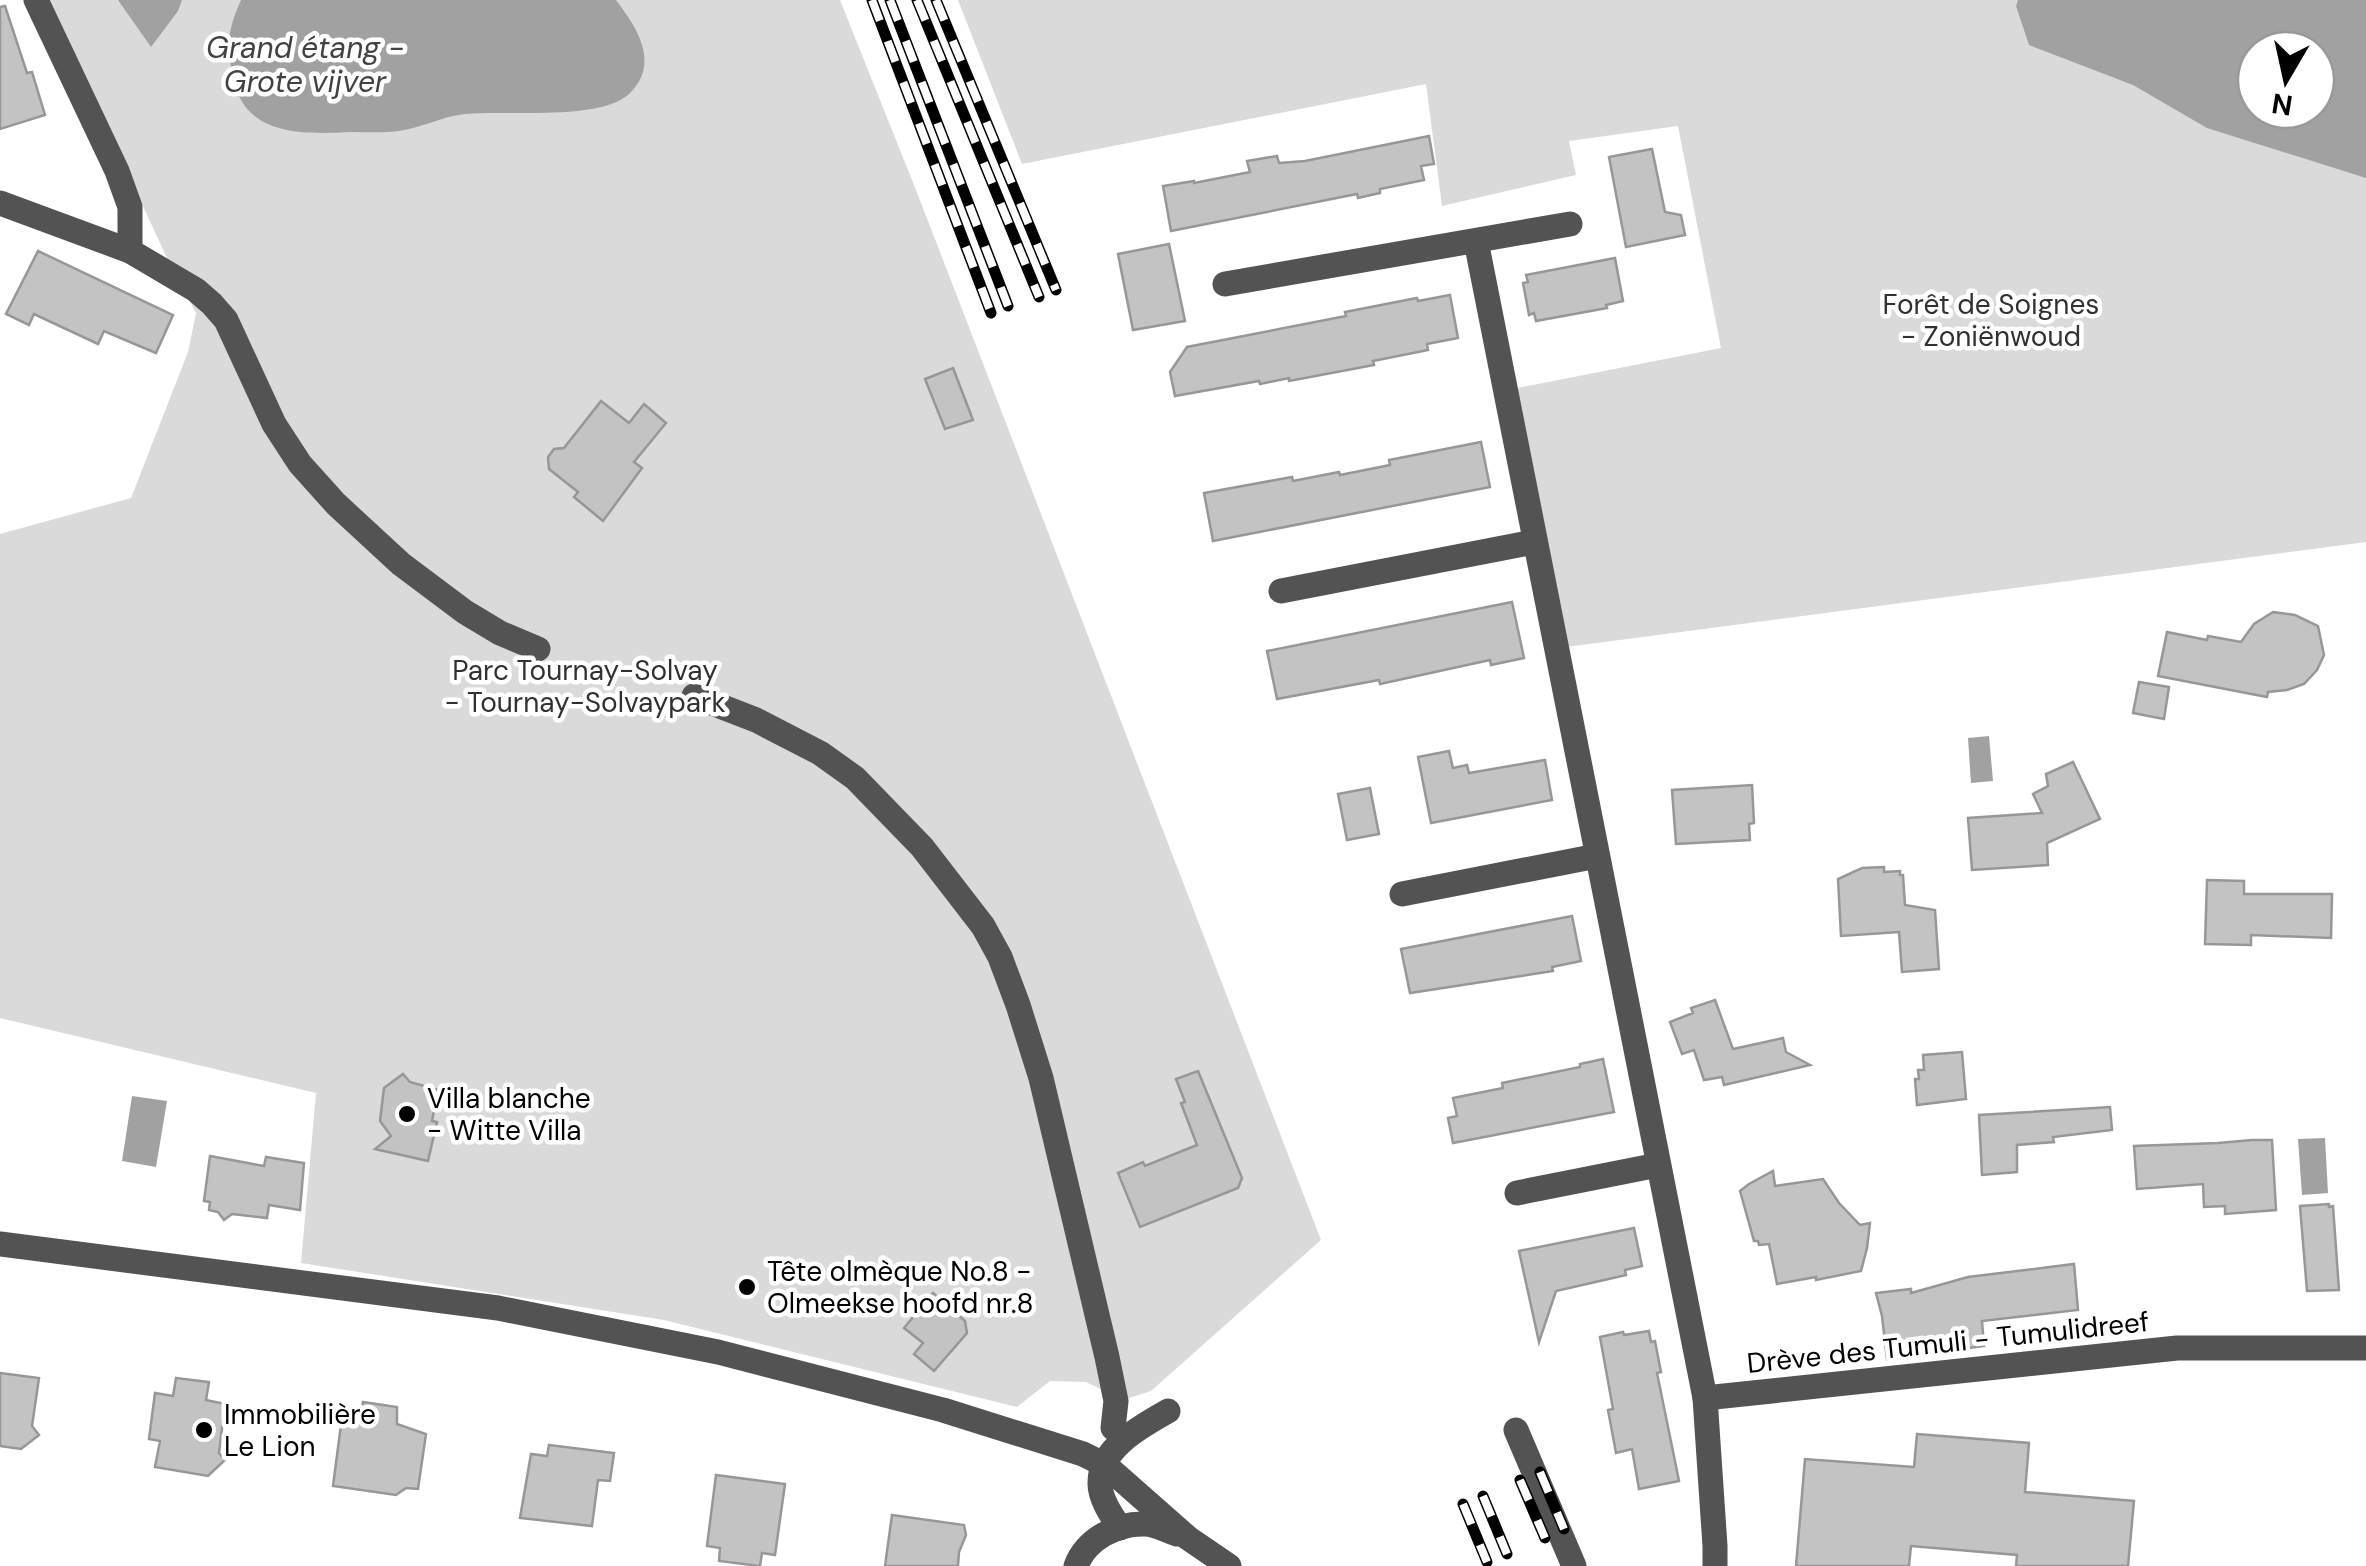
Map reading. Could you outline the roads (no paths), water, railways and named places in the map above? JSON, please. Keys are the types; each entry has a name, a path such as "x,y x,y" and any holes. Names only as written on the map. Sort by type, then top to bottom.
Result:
{"street":[{"path":"36,0 117,171 130,207 130,251"},
{"path":"0,204 130,251 196,290 226,320 274,424 300,464 336,504 401,564 466,612 500,633 538,649"},
{"path":"1225,284 1570,224"},
{"path":"1476,241 1705,1398 1715,1566"},
{"path":"1280,591 1534,542"},
{"path":"694,696 772,728 820,753 855,778 922,847 983,926 1000,958 1042,1078 1107,1357 1116,1401 1112,1446 1100,1485 1120,1528"},
{"path":"1402,894 1598,856"},
{"path":"1517,1193 1658,1165"},
{"path":"0,1244 498,1308 718,1352 943,1410 1083,1454 1112,1446 1168,1412"},
{"name":"Drève des Tumuli - Tumulidreef","path":"1705,1398 2178,1348 2366,1348"},
{"path":"1516,1430 1574,1566"},
{"path":"1112,1446 1188,1538"},
{"path":"1076,1566 1089,1544 1120,1528 1148,1524 1188,1538 1229,1566"}],"water":[{"path":"118,0 182,0 151,47"},
{"name":"Grand étang - Grote vijver","path":"241,0 616,0 638,34 643,70 629,94 597,108 465,114 393,132 298,132 265,123 241,100 229,49"},
{"path":"2018,0 2366,0 2366,178 2207,128 2133,85 2029,45 2016,6"},
{"path":"1989,736 1993,781 1971,783 1968,738"},
{"path":"132,1096 167,1101 156,1167 122,1161"},
{"path":"2325,1138 2328,1193 2302,1195 2298,1139"}],"tunnel":[{"path":"538,649 694,696"}],"railway":[{"path":"872,0 991,313"},
{"path":"890,0 1008,306"},
{"path":"917,0 1039,297"},
{"path":"936,0 1056,290"},
{"path":"1540,1472 1564,1529"},
{"path":"1520,1480 1545,1538"},
{"path":"1483,1496 1507,1554"},
{"path":"1463,1504 1487,1562"}],"place":[{"name":"Villa blanche - Witte Villa","path":"407,1114"},
{"name":"Tête olmèque No.8 - Olmeekse hoofd nr.8","path":"747,1287"},
{"name":"Immobilière Le Lion","path":"204,1430"}],"park label":[{"name":"Forêt de Soignes - Zoniënwoud","path":"1991,320"},
{"name":"Parc Tournay-Solvay - Tournay-Solvaypark","path":"585,686"}]}
